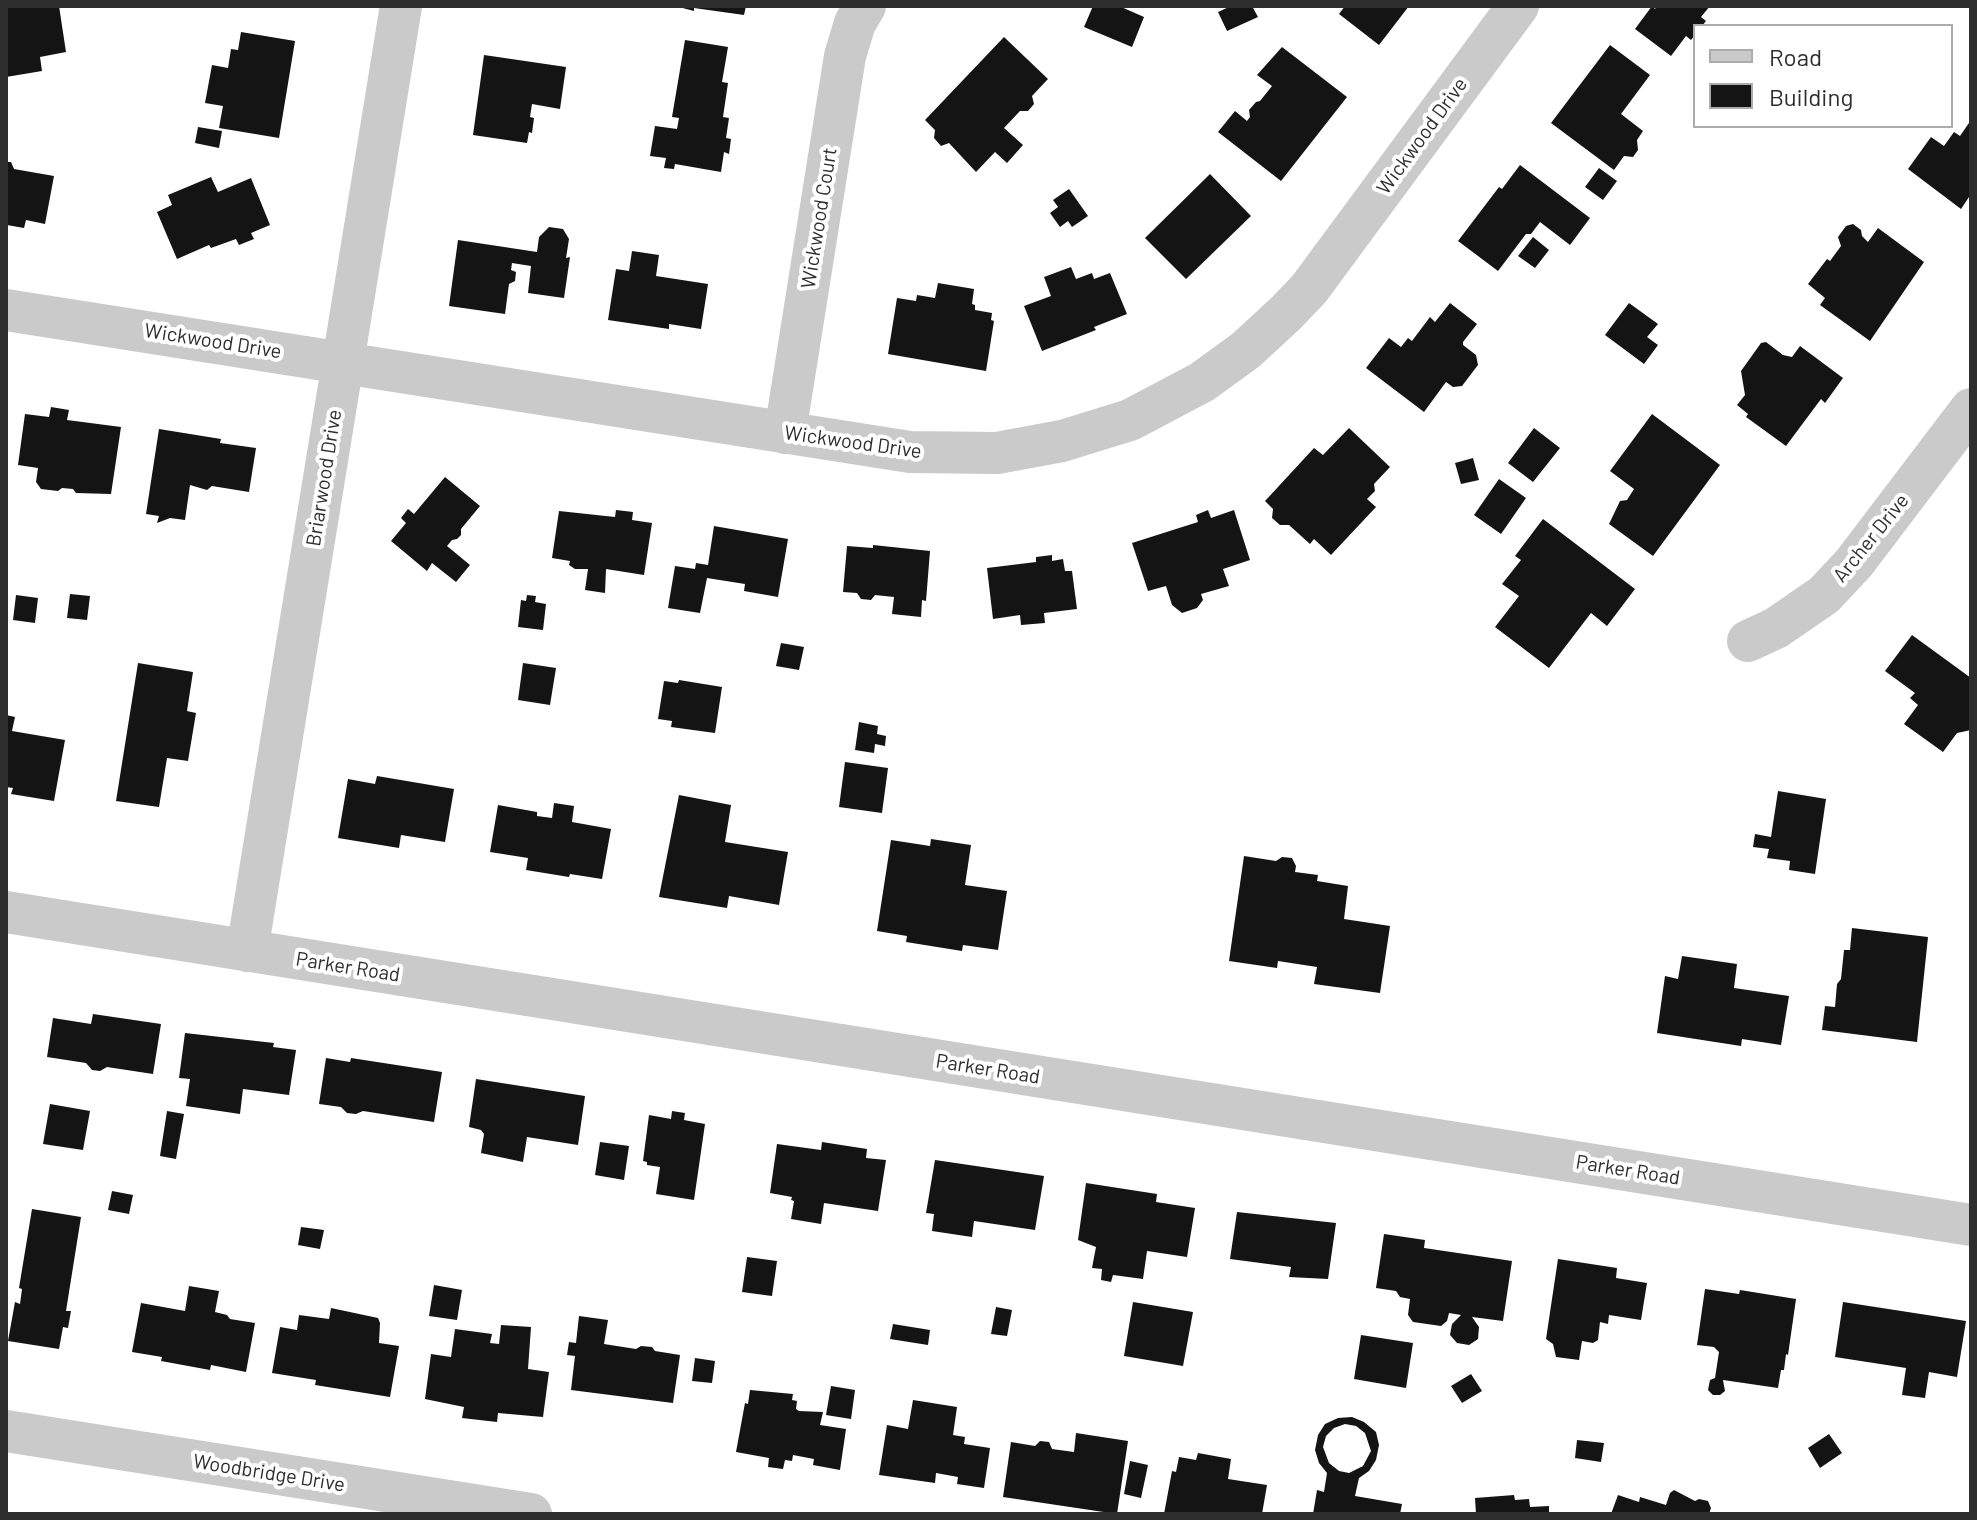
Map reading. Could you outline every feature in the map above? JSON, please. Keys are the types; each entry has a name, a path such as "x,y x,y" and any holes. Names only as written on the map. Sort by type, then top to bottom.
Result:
{"street":[{"name":"Briarwood Drive","path":"247,951 401,6"},
{"name":"Wickwood Court","path":"785,433 845,56 855,23 865,6"},
{"name":"Wickwood Drive","path":"6,310 910,452 997,453 1062,441 1130,420 1202,382 1246,350 1309,289 1518,6"},
{"name":"Archer Drive","path":"1748,641 1776,628 1824,595 1854,563 1971,409"},
{"name":"Parker Road","path":"6,912 1971,1225"},
{"name":"Woodbridge Drive","path":"6,1431 531,1514"}],"building":[{"path":"6,6 59,6 66,52 40,57 42,71 6,77"},
{"path":"675,6 746,6 744,15 694,8 694,11"},
{"path":"1093,6 1119,6 1144,17 1132,47 1084,27"},
{"path":"1231,6 1252,6 1258,17 1227,31 1218,12"},
{"path":"1345,6 1409,6 1379,45 1339,14"},
{"path":"1652,6 1655,9 1657,6 1710,6 1701,17 1706,21 1693,24 1693,38 1691,40 1686,36 1671,56 1635,29"},
{"path":"241,32 295,41 279,138 219,128 223,106 205,103 212,65 228,68 231,49 238,50"},
{"path":"1004,37 1048,79 1032,96 1034,104 1028,111 1020,111 1004,128 1023,145 1007,163 995,152 976,172 949,143 941,146 934,138 935,130 925,120"},
{"path":"685,40 728,47 722,82 728,83 723,117 729,118 726,138 731,139 729,154 724,152 721,172 675,164 674,169 664,168 666,158 650,156 655,126 677,129 679,118 672,117"},
{"path":"1610,45 1650,75 1621,114 1643,131 1637,140 1638,150 1633,157 1624,156 1614,170 1551,123"},
{"path":"1282,47 1347,97 1281,181 1218,132 1235,111 1247,121 1249,110 1272,86 1257,75"},
{"path":"484,55 566,67 560,109 532,104 530,117 534,118 527,143 473,135"},
{"path":"1971,120 1971,194 1961,209 1908,169 1931,137 1944,146 1954,132 1960,136"},
{"path":"198,127 222,131 219,148 195,143"},
{"path":"6,162 11,162 14,169 54,176 45,224 26,220 24,228 7,225"},
{"path":"1520,165 1590,218 1570,245 1540,222 1531,234 1526,234 1498,271 1458,241"},
{"path":"1599,168 1617,181 1603,200 1585,187"},
{"path":"1210,174 1251,216 1186,279 1145,238"},
{"path":"211,177 218,192 251,178 270,225 251,233 254,239 239,245 236,239 211,248 209,245 177,259 157,212 172,205 168,195"},
{"path":"1069,189 1088,216 1072,227 1068,221 1060,227 1050,213 1058,207 1053,200"},
{"path":"1853,224 1868,242 1878,228 1924,262 1870,341 1820,305 1825,298 1808,284 1841,246 1838,237 1846,226"},
{"path":"549,227 563,229 569,239 566,258 570,257 564,298 528,293 531,266 512,263 511,270 516,272 515,281 509,284 505,314 449,306 458,240 537,252 539,237"},
{"path":"1533,237 1549,250 1535,268 1518,256"},
{"path":"632,251 659,255 656,276 708,284 701,329 669,324 669,329 608,320 616,269 629,271"},
{"path":"1071,267 1076,279 1092,273 1094,279 1110,273 1127,314 1042,351 1024,306 1051,296 1044,277"},
{"path":"938,283 974,289 972,304 975,310 992,313 991,320 994,321 986,371 888,354 897,298 916,301 917,295 935,298"},
{"path":"1450,303 1477,324 1463,345 1476,355 1478,365 1462,386 1453,387 1446,382 1424,412 1366,368 1389,338 1401,347 1408,338 1412,341 1430,317 1435,322"},
{"path":"1629,303 1658,324 1647,337 1658,345 1644,364 1605,335"},
{"path":"1766,342 1783,355 1792,357 1800,346 1843,378 1825,403 1821,399 1786,446 1746,417 1748,414 1737,405 1745,395 1741,371 1761,343"},
{"path":"51,407 69,410 67,420 121,427 111,494 76,493 73,489 62,488 58,491 41,489 36,482 38,468 18,465 25,414 49,417"},
{"path":"1652,414 1720,465 1653,556 1609,524 1620,501 1627,500 1634,489 1610,471"},
{"path":"1349,428 1390,467 1374,484 1375,491 1367,499 1376,507 1331,555 1314,539 1310,544 1289,525 1280,525 1272,518 1273,509 1265,501 1314,448 1323,455"},
{"path":"1534,428 1560,448 1533,482 1508,463"},
{"path":"159,429 256,448 249,492 212,486 207,490 190,485 185,520 170,518 157,523 159,516 146,514"},
{"path":"1473,458 1479,480 1461,484 1455,463"},
{"path":"445,477 480,506 461,529 461,535 447,546 470,565 456,582 432,563 427,571 391,541 406,523 401,518 408,509 414,514"},
{"path":"1499,479 1526,498 1501,534 1474,515"},
{"path":"616,510 633,512 632,520 652,523 644,575 606,569 605,593 585,590 588,569 575,569 569,565 570,561 552,558 559,511 615,517"},
{"path":"1208,510 1211,518 1234,510 1250,560 1223,569 1229,586 1201,594 1203,600 1197,608 1182,613 1172,605 1166,586 1148,591 1132,543 1198,522 1196,515"},
{"path":"1543,519 1635,589 1607,626 1591,613 1549,668 1495,627 1519,596 1502,584 1521,560 1515,556"},
{"path":"714,526 788,539 778,597 744,591 745,584 707,578 700,613 668,608 675,566 695,569 696,563 708,565"},
{"path":"873,545 930,551 926,601 922,600 921,617 892,614 894,597 875,595 871,600 861,599 857,593 843,592 847,546 873,548"},
{"path":"1052,555 1052,561 1063,559 1065,571 1072,571 1077,609 1044,613 1045,623 1021,625 1020,615 993,619 987,568 1036,562 1036,557"},
{"path":"70,594 90,596 87,620 67,618"},
{"path":"16,595 38,598 35,623 13,620"},
{"path":"527,595 536,596 535,602 546,604 543,630 518,627 521,600 526,601"},
{"path":"1912,635 1971,678 1971,730 1957,733 1943,752 1904,724 1918,705 1910,698 1915,693 1885,671"},
{"path":"781,643 804,647 799,670 776,666"},
{"path":"138,663 193,672 187,711 196,713 188,761 167,758 159,807 116,801"},
{"path":"523,663 556,668 550,705 518,700"},
{"path":"679,680 722,687 715,733 671,727 672,721 658,719 664,681 678,683"},
{"path":"6,715 15,717 12,731 65,740 54,801 11,794 13,788 6,787"},
{"path":"859,722 878,726 877,734 886,736 885,746 875,744 874,753 855,750"},
{"path":"845,762 888,768 882,813 839,807"},
{"path":"377,776 454,789 445,842 401,835 399,848 338,838 348,779 375,784"},
{"path":"1778,791 1826,799 1815,874 1789,870 1790,861 1767,858 1769,849 1753,847 1755,834 1771,837"},
{"path":"679,795 731,805 725,842 788,852 779,905 729,896 727,908 659,897"},
{"path":"554,803 574,806 572,822 611,829 602,879 526,870 528,858 490,852 498,805 552,818"},
{"path":"931,839 971,845 965,885 1007,891 998,950 963,945 962,951 906,942 907,936 877,931 891,840 930,846"},
{"path":"1244,856 1276,861 1282,857 1292,858 1295,872 1318,875 1317,881 1348,886 1344,919 1390,926 1380,993 1314,984 1317,967 1278,961 1277,968 1229,961"},
{"path":"1852,928 1928,937 1917,1042 1822,1030 1825,1006 1835,1007 1844,950 1850,950"},
{"path":"1682,956 1737,964 1734,988 1789,996 1781,1045 1742,1039 1741,1046 1657,1033 1665,976 1678,979"},
{"path":"93,1014 161,1024 153,1074 107,1067 100,1071 92,1070 86,1063 47,1057 53,1018 91,1024"},
{"path":"185,1033 274,1043 273,1047 296,1050 289,1095 243,1089 240,1114 186,1106 190,1079 179,1078"},
{"path":"326,1058 350,1062 351,1058 442,1072 434,1122 363,1111 347,1113 341,1107 319,1104"},
{"path":"476,1079 585,1096 578,1145 527,1137 523,1162 481,1153 484,1134 469,1127"},
{"path":"50,1104 90,1111 83,1150 43,1144"},
{"path":"167,1111 184,1114 176,1159 160,1156"},
{"path":"672,1111 685,1113 684,1120 705,1124 694,1200 656,1194 660,1167 647,1165 643,1161 649,1115 671,1119"},
{"path":"600,1142 629,1146 624,1180 595,1175"},
{"path":"822,1142 867,1149 866,1158 886,1160 878,1211 824,1203 821,1224 791,1219 792,1197 770,1193 777,1144 821,1150"},
{"path":"935,1160 1044,1176 1035,1230 974,1221 972,1237 932,1231 934,1214 926,1213"},
{"path":"1086,1183 1157,1194 1156,1202 1195,1208 1187,1257 1147,1251 1143,1279 1113,1275 1111,1282 1101,1280 1102,1269 1092,1268 1096,1247 1078,1240"},
{"path":"112,1191 133,1195 129,1214 108,1210"},
{"path":"32,1209 81,1217 66,1311 71,1311 68,1328 63,1327 59,1349 8,1341 15,1302 20,1304 22,1289 19,1288"},
{"path":"1237,1212 1336,1223 1328,1279 1289,1277 1291,1267 1230,1259"},
{"path":"301,1227 324,1230 320,1249 298,1245"},
{"path":"1384,1234 1425,1240 1424,1248 1512,1261 1503,1321 1472,1317 1479,1327 1478,1339 1469,1345 1457,1343 1450,1335 1452,1324 1461,1315 1449,1313 1447,1321 1441,1326 1413,1322 1408,1315 1410,1299 1400,1297 1396,1291 1376,1288"},
{"path":"747,1257 777,1261 772,1296 742,1292"},
{"path":"1558,1259 1617,1268 1616,1278 1647,1283 1641,1320 1609,1315 1608,1324 1600,1322 1598,1340 1593,1343 1582,1341 1579,1360 1556,1357 1553,1344 1546,1339"},
{"path":"434,1285 462,1290 457,1320 429,1316"},
{"path":"189,1286 219,1291 215,1312 230,1319 255,1323 246,1372 211,1365 210,1370 132,1352 141,1303 185,1311"},
{"path":"1705,1289 1739,1294 1740,1290 1796,1299 1788,1355 1778,1388 1723,1380 1725,1391 1720,1395 1713,1395 1708,1390 1710,1380 1715,1378 1719,1352 1714,1347 1697,1345"},
{"path":"1133,1302 1193,1312 1183,1366 1124,1356"},
{"path":"1843,1302 1966,1321 1957,1377 1929,1372 1925,1398 1902,1395 1906,1368 1835,1357"},
{"path":"996,1307 1012,1310 1007,1336 991,1334"},
{"path":"331,1308 378,1318 379,1343 399,1346 390,1397 315,1385 316,1380 272,1373 280,1327 297,1330 299,1315 329,1319"},
{"path":"579,1316 608,1320 604,1344 636,1349 652,1347 655,1351 680,1355 673,1403 571,1390 575,1356 567,1355 569,1342 576,1343"},
{"path":"893,1324 930,1330 928,1345 890,1339"},
{"path":"501,1325 531,1327 528,1369 549,1372 543,1417 498,1413 497,1422 462,1418 464,1407 425,1399 431,1354 451,1357 455,1329 492,1334 490,1343 499,1344"},
{"path":"1361,1335 1413,1343 1406,1388 1354,1379"},
{"path":"695,1358 715,1361 712,1383 692,1381"},
{"path":"1471,1374 1482,1391 1462,1403 1451,1386"},
{"path":"831,1386 855,1390 851,1419 826,1415"},
{"path":"750,1390 793,1394 792,1400 797,1401 796,1409 799,1411 823,1412 820,1425 846,1429 840,1470 813,1465 814,1459 793,1455 792,1461 785,1460 783,1469 768,1467 769,1458 736,1452"},
{"path":"913,1400 957,1407 953,1435 965,1437 964,1444 990,1448 984,1488 957,1484 958,1477 936,1473 935,1483 879,1475 887,1425 908,1429"},
{"path":"1352,1417 1364,1422 1376,1432 1379,1445 1376,1460 1369,1471 1359,1478 1355,1496 1402,1504 1400,1514 1313,1514 1317,1490 1324,1492 1327,1473 1319,1463 1315,1450 1318,1435 1325,1424 1338,1418","holes":["1345,1424 1356,1426 1365,1433 1371,1451 1363,1466 1349,1473 1339,1471 1329,1463 1323,1447 1326,1436 1334,1428"]},
{"path":"1076,1433 1128,1441 1117,1514 1003,1497 1011,1442 1035,1446 1040,1441 1049,1442 1052,1449 1074,1452"},
{"path":"1829,1434 1842,1453 1820,1468 1808,1448"},
{"path":"1577,1440 1604,1443 1601,1462 1575,1458"},
{"path":"1198,1453 1231,1459 1228,1479 1267,1485 1262,1514 1164,1514 1172,1471 1176,1472 1179,1457 1196,1460"},
{"path":"1130,1461 1148,1465 1141,1498 1124,1494"},
{"path":"1674,1490 1695,1501 1708,1501 1711,1508 1709,1514 1611,1514 1618,1495 1639,1502 1640,1497 1666,1505"},
{"path":"1514,1495 1515,1500 1529,1499 1530,1507 1549,1506 1549,1514 1476,1514 1475,1498"}]}
